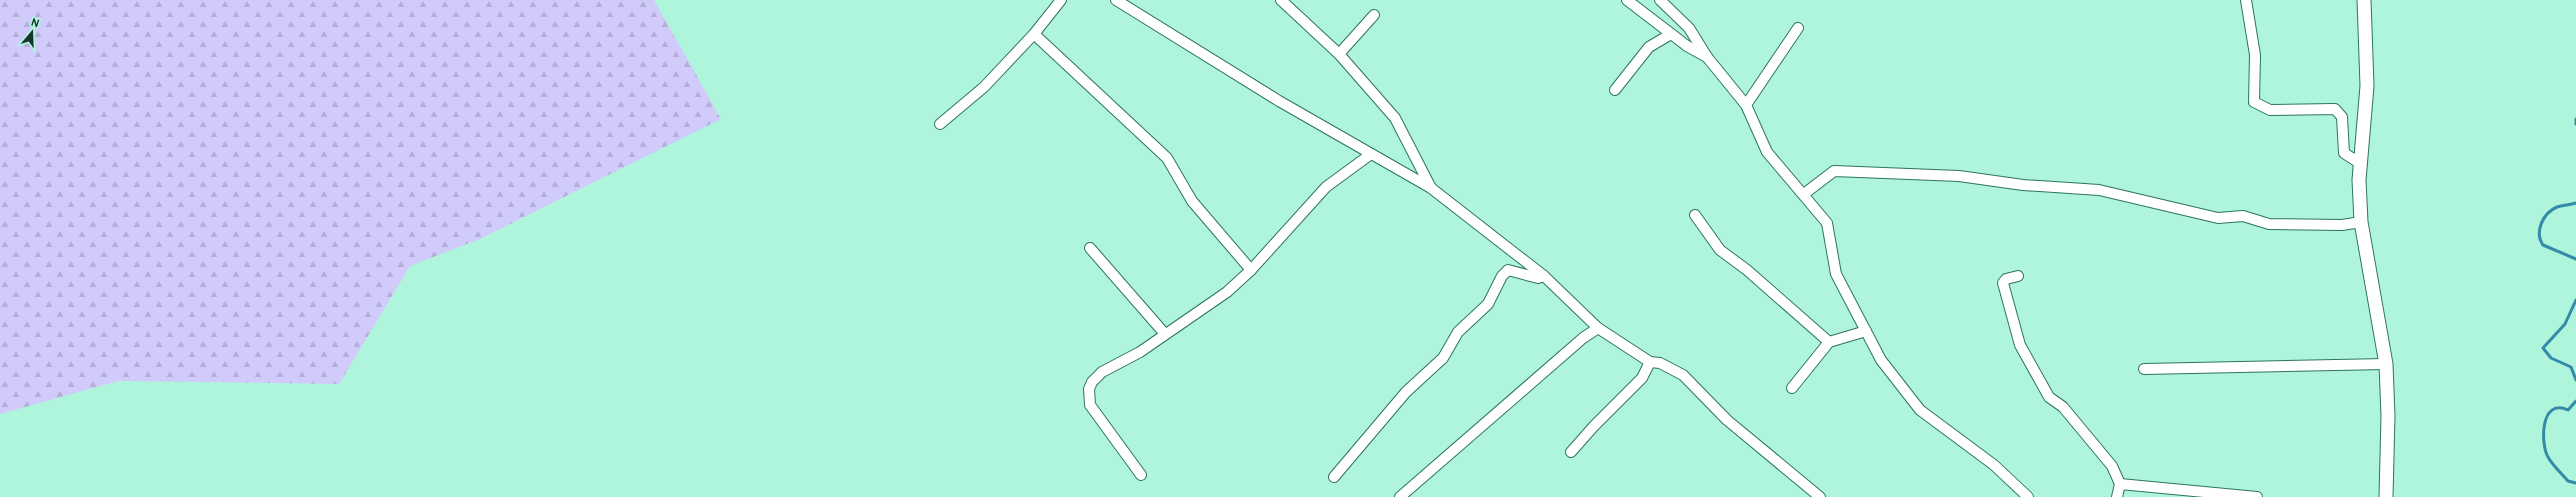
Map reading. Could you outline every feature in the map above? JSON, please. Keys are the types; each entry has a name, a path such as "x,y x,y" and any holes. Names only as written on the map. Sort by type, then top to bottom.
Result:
{"main road":[{"path":"2364,0 2367,86 2361,164 2361,222 2386,364 2388,416 2386,497"}],"street":[{"path":"940,124 984,87 1034,34 1061,0"},
{"path":"1116,0 1279,101 1431,188 1544,276 1598,328 1650,362 1660,363 1683,376 1728,420 1820,497"},
{"path":"1281,0 1339,54 1395,118 1431,188"},
{"path":"1627,0 1671,34 1707,57"},
{"path":"1660,0 1689,28 1707,57 1746,106 1767,152 1827,223 1836,274 1881,360 1920,410 1994,465 2028,497"},
{"path":"2246,0 2255,55 2254,102 2270,110 2335,109 2342,117 2344,153 2361,164"},
{"path":"1339,54 1374,15"},
{"path":"1746,106 1798,28"},
{"path":"1034,34 1167,158 1192,201 1251,270"},
{"path":"1615,90 1649,47 1671,34"},
{"path":"1141,475 1090,405 1089,390 1092,382 1102,372 1140,352 1227,292 1251,270 1326,187 1371,154"},
{"path":"1804,194 1834,171 1952,176 2023,184 2099,190 2211,216 2243,216 2269,224 2342,225 2361,222"},
{"path":"1695,215 1720,250 1747,270 1829,342"},
{"path":"1090,248 1164,334"},
{"path":"1334,477 1406,392 1443,358 1458,332 1488,304 1502,276 1508,270 1538,278 1544,276"},
{"path":"2018,276 2006,280 2003,283 2020,345 2049,397 2063,407 2112,466 2120,484 2117,497"},
{"path":"1400,497 1583,338 1598,328"},
{"path":"1792,388 1829,342 1866,332"},
{"path":"1571,452 1594,426 1642,378 1650,362"},
{"path":"2144,369 2386,364"},
{"path":"2120,484 2257,497"}],"green space":[{"path":"0,0 654,0 721,119 480,239 410,266 339,384 118,381 0,414"}],"waterway":[{"path":"2576,119 2576,124"},
{"path":"2576,203 2559,206 2552,210 2541,223 2539,234 2543,245 2576,259"},
{"path":"2576,300 2565,324 2543,348 2551,358 2571,367 2576,380"},
{"path":"2576,401 2568,410 2559,408 2552,410 2547,416 2544,424 2544,443 2548,457 2568,481 2576,483"}]}
